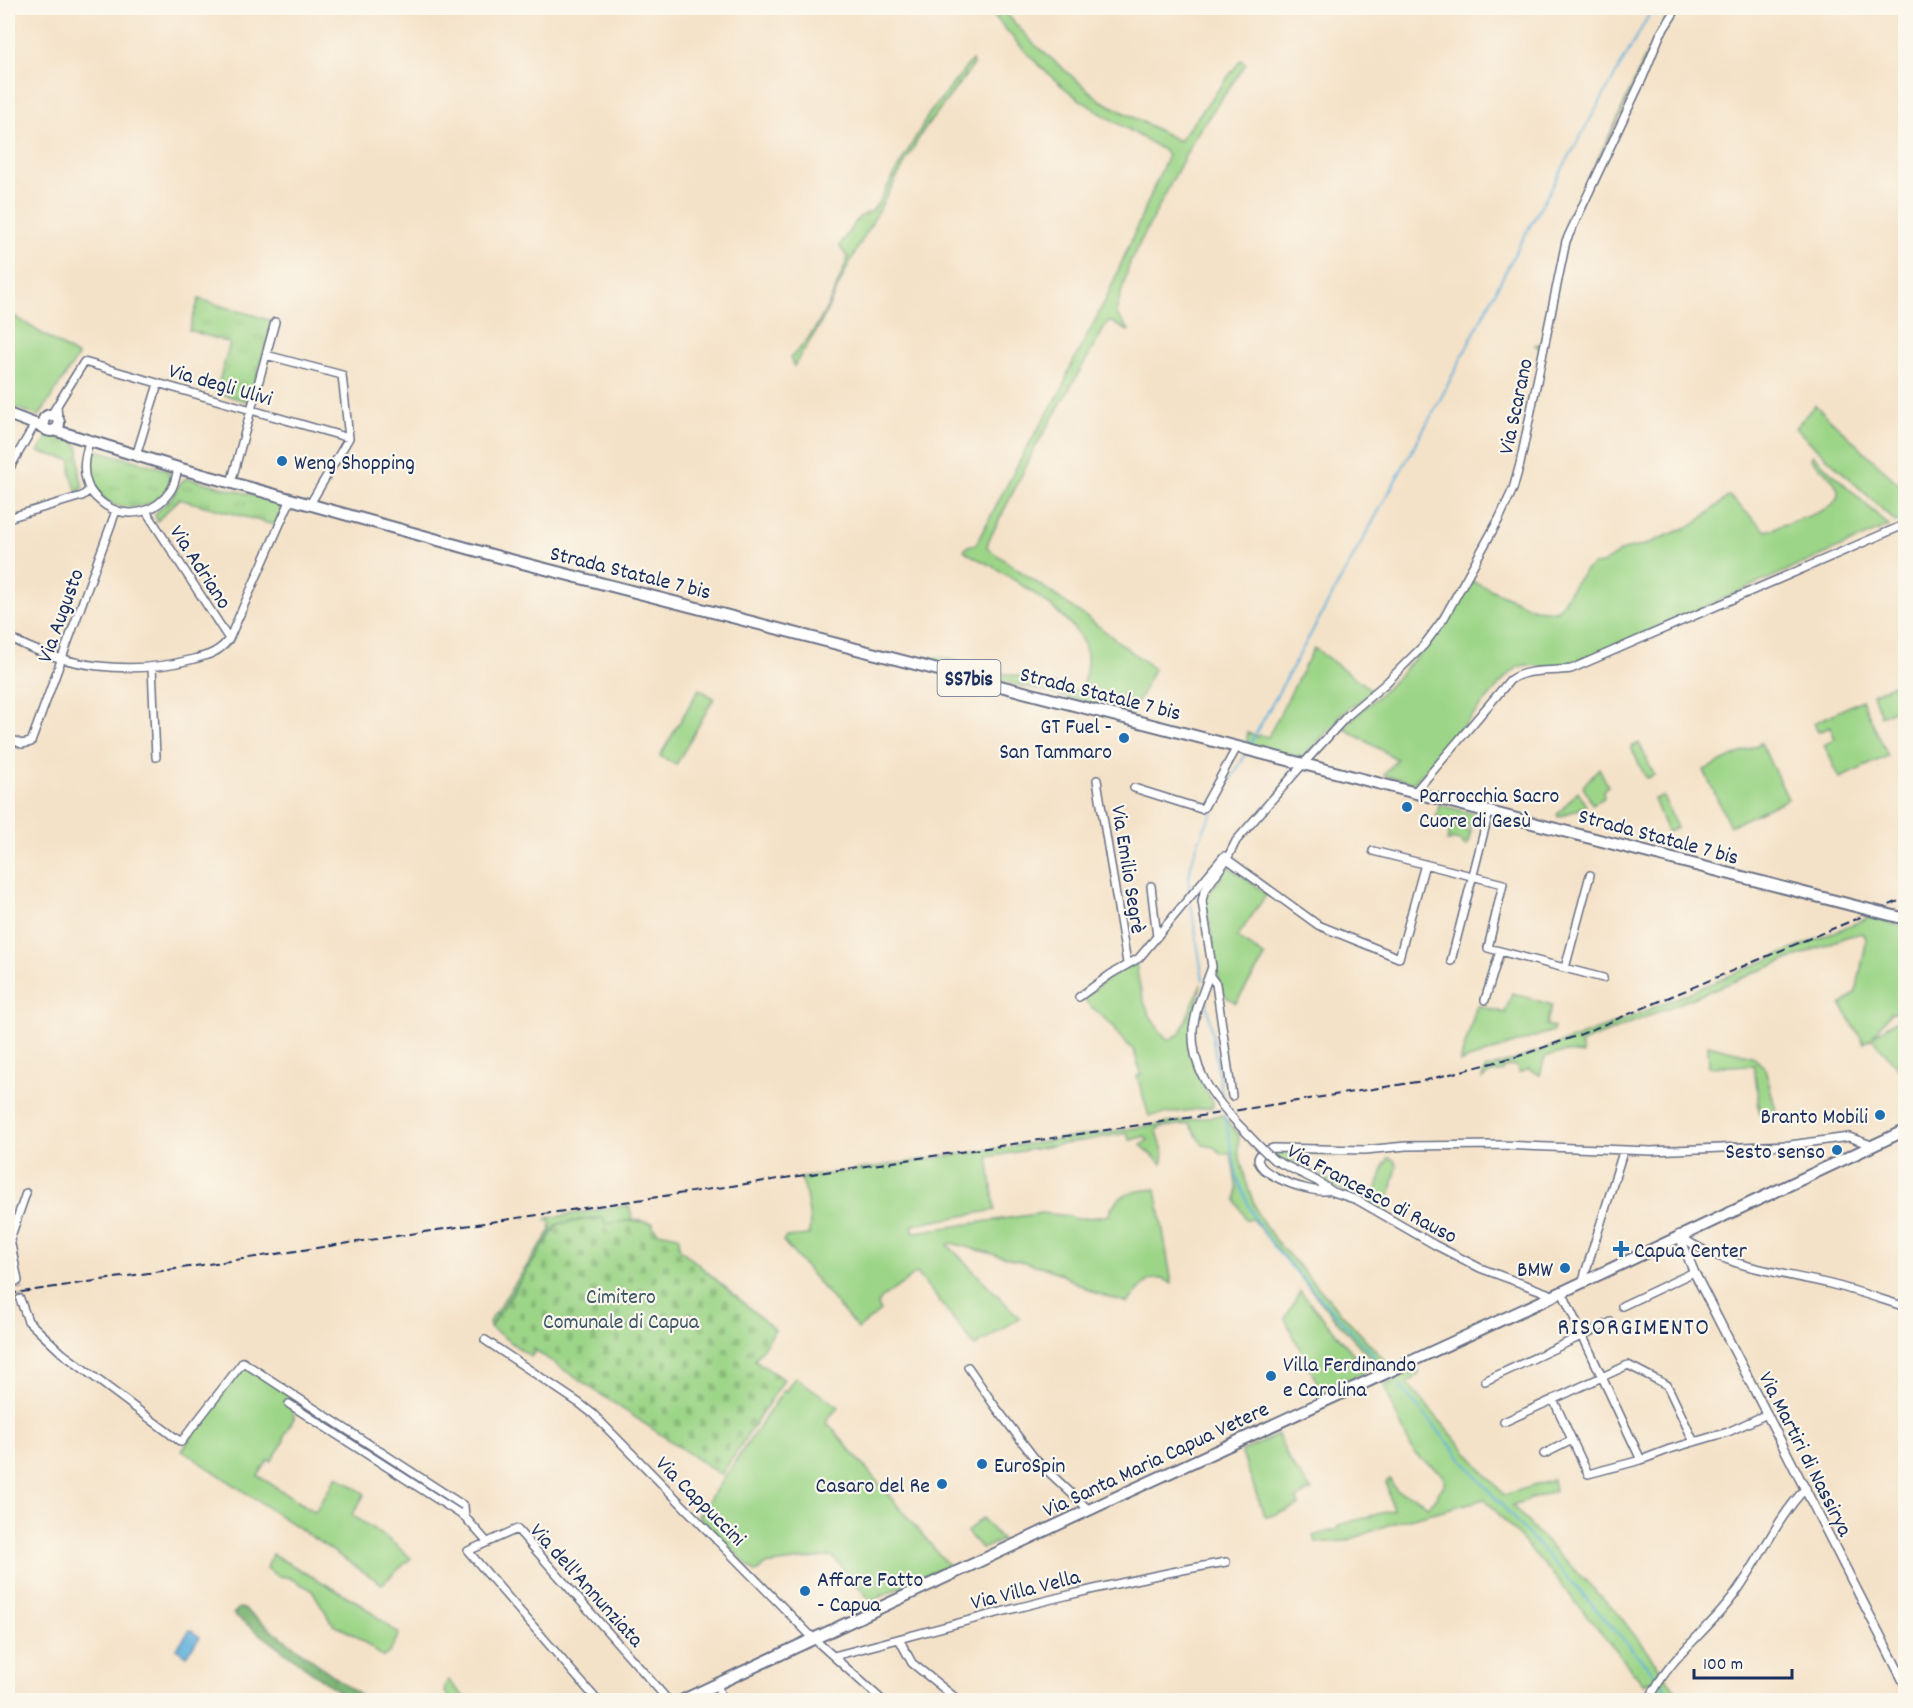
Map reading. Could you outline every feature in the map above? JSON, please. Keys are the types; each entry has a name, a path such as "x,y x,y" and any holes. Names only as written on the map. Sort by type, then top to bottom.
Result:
{"main road":[{"name":"SS7bis","path":"8,414 24,420 49,422 85,441"},
{"name":"Strada Statale 7 bis","path":"85,441 514,561 1905,919"},
{"name":"Via Santa Maria Capua Vetere","path":"683,1701 813,1638 1559,1294 1679,1235 1905,1130"}],"street":[{"name":"Via Scarano","path":"1236,841 1347,716 1385,684 1424,645 1444,618 1499,519 1513,489 1520,464 1566,242 1643,77 1660,35 1677,8"},
{"path":"231,483 275,322"},
{"path":"266,355 342,375 349,438 310,504"},
{"name":"Via degli Ulivi","path":"49,422 84,362 349,438"},
{"path":"136,456 158,384"},
{"path":"8,471 49,422"},
{"path":"85,441 84,467 90,490 116,511 135,513 146,511 164,499 171,490 178,468"},
{"path":"8,518 82,496 90,490"},
{"path":"8,637 22,645 62,660 94,666 152,667 218,651 229,639 291,499"},
{"name":"Via Augusto","path":"8,738 22,744 31,742 116,511"},
{"name":"Via Adriano","path":"146,511 229,639"},
{"path":"1414,793 1510,680 1518,674 1571,669 1905,524"},
{"path":"152,667 156,757"},
{"path":"1134,788 1201,810 1237,747"},
{"name":"Via Emilio Segrè","path":"1097,780 1127,963"},
{"path":"1451,962 1489,812"},
{"path":"1232,1096 1216,988 1210,976 1211,961 1202,896 1227,859 1236,841"},
{"path":"1079,997 1127,963 1138,958 1236,841"},
{"path":"1373,851 1503,884 1488,948 1603,978"},
{"path":"1227,859 1318,925 1398,958 1425,864"},
{"path":"1565,968 1590,875"},
{"name":"Via Emilio Segrè","path":"1151,886 1157,937"},
{"path":"1485,1000 1500,951"},
{"name":"Via Francesco di Rauso","path":"1210,976 1197,1008 1193,1028 1195,1057 1199,1072 1215,1099 1274,1160 1330,1190 1357,1200 1480,1268 1559,1294"},
{"path":"1330,1190 1322,1192 1292,1185 1268,1174 1261,1167 1260,1158 1262,1154 1273,1148 1339,1150 1500,1145 1623,1152 1790,1144 1849,1137 1871,1145"},
{"path":"1582,1283 1623,1152"},
{"path":"18,1281 10,1239 26,1193"},
{"path":"1679,1235 1692,1245 1734,1262 1832,1284 1905,1307"},
{"name":"Via Martiri di Nassirya","path":"1679,1235 1694,1272 1905,1686"},
{"path":"1623,1306 1694,1272"},
{"path":"1559,1294 1582,1335 1641,1460"},
{"path":"20,1299 28,1321 62,1353 181,1442 243,1362 464,1506 465,1517"},
{"path":"1485,1381 1611,1322"},
{"name":"Via Cappuccini","path":"485,1340 593,1414 813,1638 882,1701"},
{"path":"1504,1422 1628,1365 1667,1385 1694,1442"},
{"path":"968,1367 1036,1460 1089,1510"},
{"path":"1553,1399 1588,1474 1641,1460 1728,1432 1767,1414"},
{"path":"289,1404 465,1517 487,1542"},
{"path":"1544,1454 1572,1440"},
{"path":"1649,1701 1663,1673 1731,1599 1752,1570 1788,1509 1806,1488"},
{"name":"Via dell'Annunziata","path":"597,1701 468,1551 517,1529 668,1701"},
{"name":"Via Villa Vella","path":"834,1656 1041,1601 1164,1573 1226,1562"},
{"path":"899,1639 912,1663 958,1701"},
{"path":"718,1685 722,1701"},
{"path":"1654,1690 1658,1701"}],"green space":[{"path":"988,8 1001,8 1034,44 1100,100 1179,141 1241,60 1246,64 1196,135 1130,262 1117,308 1118,316 1129,330 1108,322 1036,446 987,547 1089,619 1154,669 1132,714 932,663 927,659 940,657 1000,673 1037,679 1080,692 1087,656 1083,643 1075,630 1034,593 964,550 976,544 1027,447 1064,386 1068,372 1106,299 1168,155 1066,89 1028,54"},
{"path":"1672,8 1675,8 1646,61 1568,227 1542,348 1539,348 1535,345 1542,343 1567,217 1620,114 1643,61"},
{"path":"972,60 973,65 969,71 923,131 850,262 820,325 794,366 790,358 817,325 848,258 840,247 841,243 859,217 872,211 878,203 929,114"},
{"path":"199,299 273,321 249,402 216,392 230,343 189,330"},
{"path":"9,313 78,356 39,416 8,405"},
{"path":"1815,405 1905,490 1905,519 1897,523 1795,428"},
{"path":"49,434 74,442 79,448 83,487 78,495 71,475 71,460 38,452"},
{"path":"97,450 168,470 170,481 166,491 157,499 144,505 130,507 116,505 103,498 93,484 88,470 89,456"},
{"path":"1813,455 1889,526 1578,662 1565,666 1526,665 1518,667 1506,677 1414,783 1384,775 1397,759 1343,728 1392,683 1431,641 1470,580 1534,609 1557,611 1575,583 1593,565 1602,564 1623,550 1642,546 1695,524 1729,496 1766,531 1821,511 1835,501 1838,495 1837,487 1811,459"},
{"path":"187,478 276,501 281,505 281,512 275,525 179,499 157,521 155,514"},
{"path":"1314,648 1373,691 1340,715 1337,722 1302,757 1246,745 1248,732 1258,737 1260,735 1268,737"},
{"path":"1905,679 1905,708 1904,705 1881,716 1873,694"},
{"path":"699,689 714,698 676,765 660,756"},
{"path":"1862,700 1888,756 1840,778 1824,745 1835,739 1830,727 1818,732 1814,723"},
{"path":"1639,743 1654,775 1646,778 1631,747"},
{"path":"1761,743 1788,799 1730,826 1704,770"},
{"path":"1599,768 1608,786 1603,790 1604,798 1592,804 1583,786"},
{"path":"1578,791 1586,806 1559,817 1557,815"},
{"path":"1663,796 1677,828 1667,832 1654,799"},
{"path":"1439,805 1475,814 1472,827 1436,818"},
{"path":"1451,826 1471,831 1467,846 1463,845 1463,842 1451,839 1447,841"},
{"path":"1228,866 1267,894 1237,937 1265,957 1236,1003 1221,993 1205,900"},
{"path":"1870,917 1905,927 1905,1003 1903,1003 1902,1013 1890,1013 1873,1036 1904,1015 1905,1076 1872,1038 1864,1043 1841,1005 1854,995 1857,988 1866,943 1866,938 1862,933 1779,963 1584,1042 1581,1044 1583,1054 1564,1052 1545,1057 1540,1075 1529,1069 1519,1073 1516,1065 1505,1067 1503,1071 1491,1073 1482,1079 1485,1069 1621,1021"},
{"path":"1136,963 1139,984 1150,1015 1168,1040 1180,1034 1201,984 1190,1045 1196,1071 1213,1107 1149,1116 1137,1076 1141,1074 1134,1051 1115,1031 1116,1029 1084,1000 1115,973"},
{"path":"1512,993 1552,1005 1546,1025 1554,1027 1553,1031 1460,1062 1477,1005 1505,1013"},
{"path":"1708,1045 1752,1056 1765,1068 1776,1111 1760,1115 1754,1065 1709,1067"},
{"path":"1222,1115 1239,1135 1238,1150 1258,1215 1275,1240 1386,1362 1378,1366 1336,1320 1252,1219 1246,1219 1236,1201 1237,1189 1231,1154 1222,1154 1214,1147 1203,1145 1189,1124 1157,1129 1163,1151 1162,1164 1141,1145 1148,1140 1145,1136 1130,1140 1127,1133 988,1157 995,1210 913,1225 913,1231 916,1232 1042,1213 1069,1216 1075,1219 1106,1216 1121,1197 1134,1192 1156,1189 1172,1284 1165,1280 1152,1279 1142,1286 1128,1303 1095,1293 1043,1267 951,1243 948,1245 1020,1318 975,1346 917,1273 881,1299 878,1304 880,1311 858,1329 783,1241 786,1237 809,1235 810,1220 801,1178"},
{"path":"1273,1151 1338,1151 1336,1156 1292,1154 1290,1156 1294,1161 1336,1183 1374,1198 1384,1165 1389,1158 1394,1160 1397,1166 1386,1212 1384,1214 1353,1196 1282,1162 1271,1153"},
{"path":"629,1206 633,1220 605,1225 592,1218 558,1224 490,1327 489,1322 551,1230 550,1221 546,1220 548,1218"},
{"name":"Cimitero Comunale di Capua","path":"604,1218 605,1224 633,1220 653,1223 653,1227 658,1232 679,1236 679,1248 775,1330 755,1360 784,1380 721,1475 536,1351 531,1357 490,1327 558,1224"},
{"path":"1300,1291 1368,1371 1322,1392 1285,1319"},
{"path":"244,1368 249,1368 291,1396 294,1418 284,1436 284,1442 258,1476 315,1512 337,1476 365,1494 352,1515 387,1538 411,1558 382,1584 182,1450 233,1379"},
{"path":"1418,1369 1419,1373 1408,1384 1504,1495 1553,1480 1555,1491 1512,1505 1616,1611 1661,1670 1654,1685 1647,1681 1644,1685 1550,1571 1485,1499 1390,1524 1346,1541 1316,1543 1313,1536 1338,1529 1338,1525 1393,1510 1386,1482 1390,1479 1400,1493 1417,1498 1429,1507 1444,1485 1439,1471 1413,1451 1384,1386"},
{"path":"795,1377 839,1407 828,1418 826,1424 948,1565 871,1601 832,1556 764,1565 756,1573 698,1516"},
{"path":"1278,1435 1289,1460 1312,1491 1308,1491 1297,1499 1299,1506 1266,1516 1242,1451"},
{"path":"982,1518 1002,1540 982,1549 967,1532"},
{"path":"272,1554 359,1603 399,1634 390,1652 383,1657 356,1636 333,1624 312,1590 288,1577 277,1576 267,1568"},
{"path":"239,1608 244,1609 366,1700 350,1700 233,1614"},
{"path":"1664,1674 1682,1700 1661,1700 1657,1690"},
{"path":"448,1680 467,1700 451,1700 444,1688"}],"water":[{"path":"190,1630 200,1637 186,1656 176,1649"}],"waterway":[{"path":"1250,744 1441,398 1516,251 1653,8"},
{"path":"1189,890 1189,874 1200,838 1245,755"},
{"path":"1191,904 1203,980"},
{"path":"1206,997 1223,1101"},
{"path":"1225,1116 1237,1177 1255,1220 1276,1250 1374,1356"},
{"path":"1400,1386 1490,1492 1658,1678"},
{"path":"1662,1683 1675,1700"}],"tunnel":[{"path":"18,1281 20,1299"}],"railway":[{"path":"8,1294 1423,1081 1519,1056 1579,1035 1906,898"}],"place":[{"name":"Weng Shopping","path":"282,461"},
{"name":"GT Fuel - San Tammaro","path":"1124,738"},
{"name":"Parrocchia Sacro Cuore di Gesù","path":"1407,807"},
{"name":"Branto Mobili","path":"1880,1115"},
{"name":"Sesto senso","path":"1837,1150"},
{"name":"Capua Center","path":"1621,1249"},
{"name":"BMW","path":"1565,1268"},
{"name":"Villa Ferdinando e Carolina","path":"1271,1376"},
{"name":"EuroSpin","path":"982,1464"},
{"name":"Casaro del Re","path":"942,1484"},
{"name":"Affare Fatto - Capua","path":"805,1591"}],"district":[{"name":"RISORGIMENTO","path":"1634,1326"}]}
